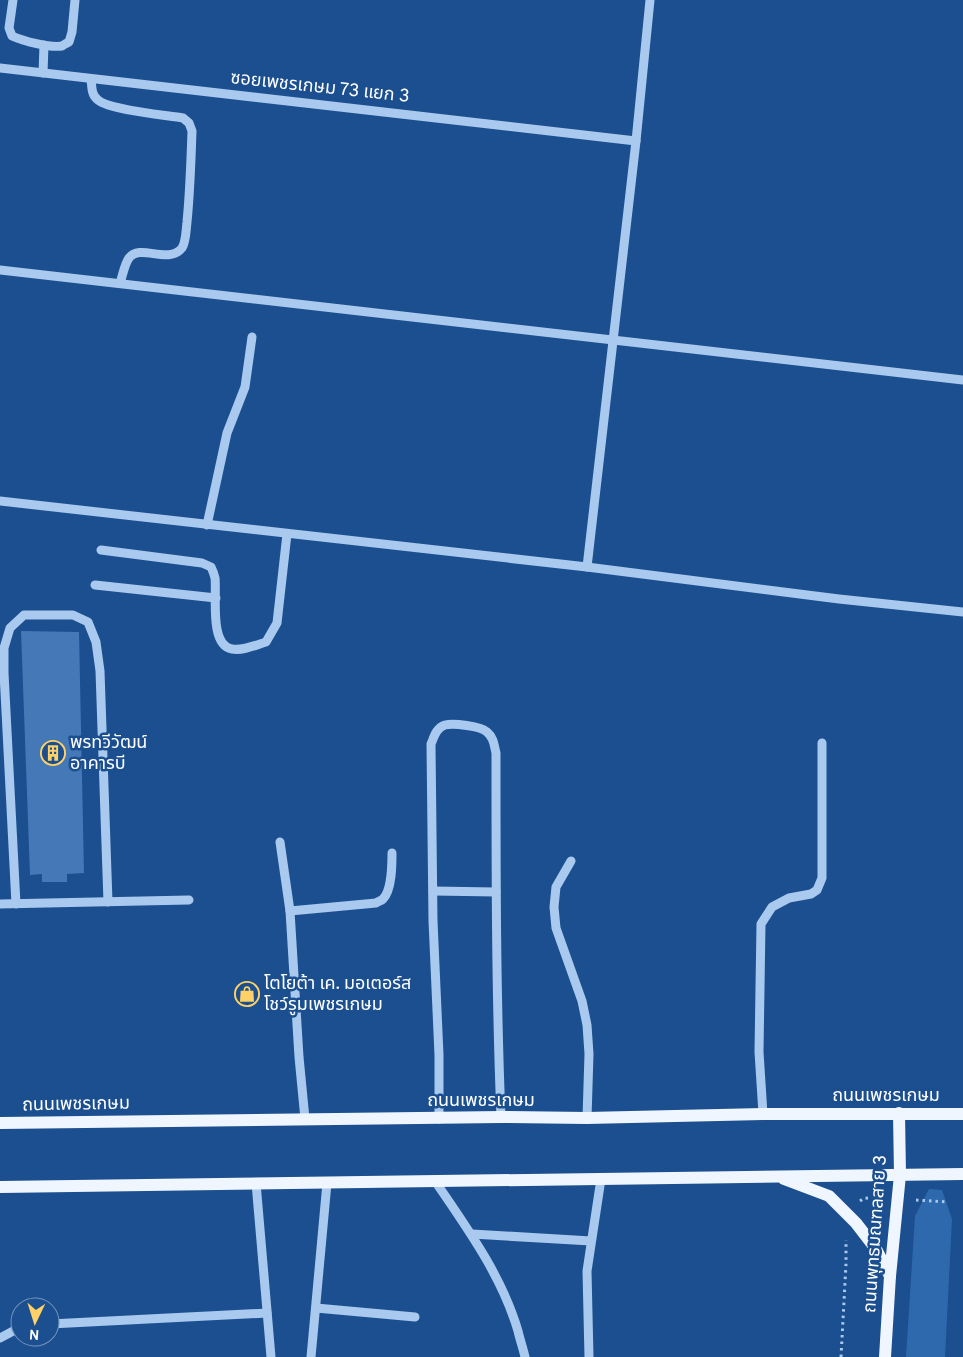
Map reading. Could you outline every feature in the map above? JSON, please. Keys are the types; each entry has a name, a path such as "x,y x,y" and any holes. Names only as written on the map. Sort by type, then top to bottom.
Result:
{"main road":[{"name":"ถนนพุทธมณฑลสาย 3","path":"885,1357 890,1276 900,1175 899,1113"},
{"name":"ถนนเพชรเกษม","path":"0,1123 501,1117 587,1118 763,1114 963,1114"},
{"path":"0,1188 963,1174"},
{"path":"776,1176 829,1196 856,1223 876,1249 890,1276"}],"street":[{"path":"12,0 9,28 12,36 44,45 62,46 69,42 72,32 75,0"},
{"path":"587,567 636,141 650,0"},
{"path":"43,73 44,45"},
{"name":"ซอยเพชรเกษม 73 แยก 3","path":"0,68 636,141"},
{"path":"92,79 92,93 99,101 113,107 183,118 189,124 192,131 190,185 183,247 175,254 162,255 138,252 132,255 127,260 120,283"},
{"path":"0,270 963,380"},
{"path":"207,525 227,433 246,387 252,337"},
{"path":"0,501 587,567 839,599 963,612"},
{"path":"101,550 202,563 211,567 215,577 216,627 219,638 223,645 231,649 246,648 266,642 277,623 287,534"},
{"path":"95,585 216,598"},
{"path":"16,904 4,648 10,628 24,615 73,615 88,622 96,642 100,670 108,902"},
{"path":"439,1118 432,891 431,744 436,732 444,725 472,725 486,730 493,739 496,754 496,892 501,1117"},
{"path":"763,1114 759,1052 761,924 772,907 789,898 812,894 817,890 822,878 822,743"},
{"path":"280,842 290,911 305,1119"},
{"path":"290,911 376,903 384,898 388,888 392,854"},
{"path":"571,861 556,886 554,907 556,928 582,1001 587,1026 589,1054 587,1118"},
{"path":"432,891 496,892"},
{"path":"0,904 189,900"},
{"path":"589,1357 587,1271 601,1178"},
{"path":"435,1181 472,1234 493,1272 511,1310 525,1357"},
{"path":"311,1357 327,1183"},
{"path":"256,1184 271,1357"},
{"path":"472,1234 591,1241"},
{"path":"316,1308 414,1317"},
{"path":"60,1323 267,1313"}],"path":[{"path":"855,1205 864,1198 881,1198"},
{"path":"916,1200 948,1202"},
{"path":"841,1357 846,1238"}],"shaded area":[{"path":"929,1189 942,1190 952,1219 945,1357 906,1357 915,1216"}],"building":[{"name":"พรทวีวัฒน์ อาคารบี","path":"21,631 79,632 84,873 67,874 67,882 42,882 42,874 30,875"}],"place":[{"name":"พรทวีวัฒน์ อาคารบี","path":"53,753"},
{"name":"โตโยต้า เค. มอเตอร์ส โชว์รูมเพชรเกษม","path":"247,994"}]}
